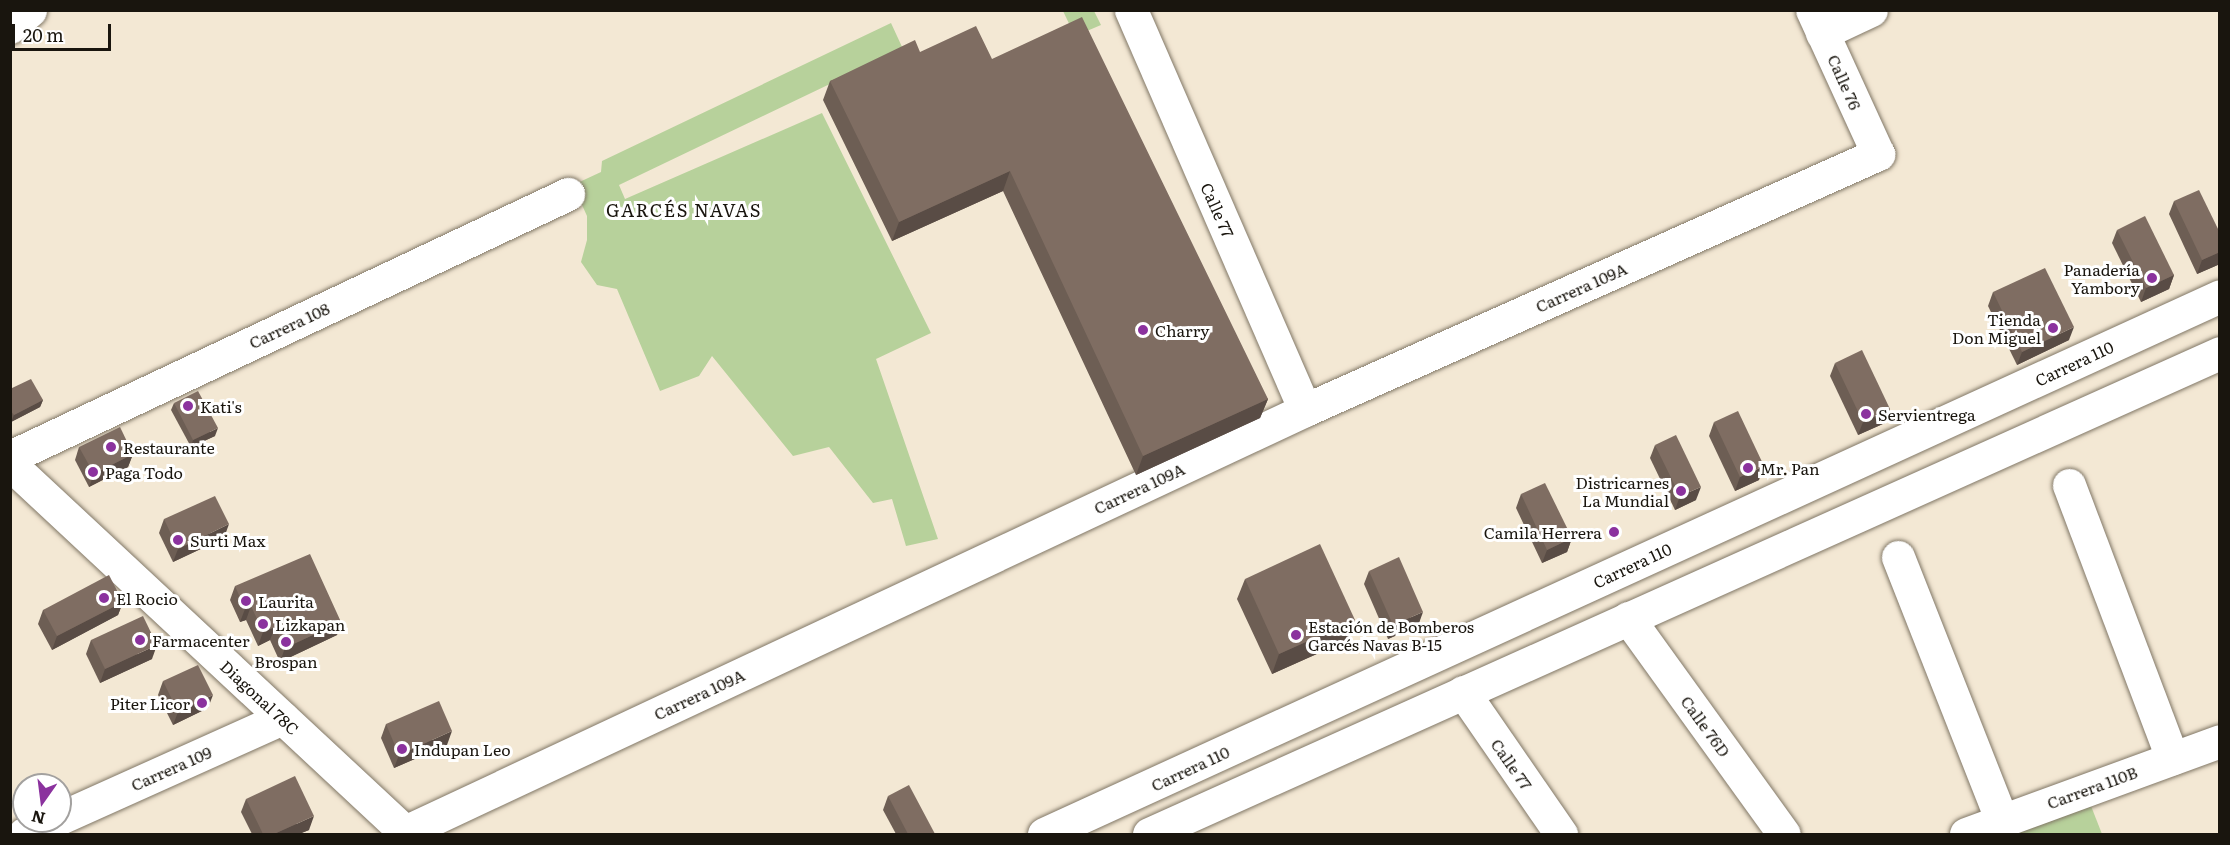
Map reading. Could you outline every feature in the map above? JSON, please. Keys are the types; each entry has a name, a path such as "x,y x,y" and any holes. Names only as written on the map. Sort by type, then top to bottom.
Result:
{"street":[{"name":"Calle 77","path":"1131,10 1305,411"},
{"path":"1817,22 1871,10"},
{"name":"Calle 76","path":"1817,22 1878,154"},
{"name":"Carrera 109A","path":"406,833 1305,411 1878,154"},
{"name":"Carrera 108","path":"10,457 568,194"},
{"name":"Carrera 110","path":"1044,834 1366,690 2220,296"},
{"path":"1149,834 1385,726 2220,353"},
{"name":"Diagonal 78C","path":"10,464 406,833"},
{"path":"2069,485 2172,758"},
{"path":"1898,557 2002,821"},
{"name":"Calle 76D","path":"1628,618 1784,834"},
{"path":"1366,690 1385,726"},
{"name":"Calle 77","path":"1463,692 1562,834"},
{"name":"Carrera 109","path":"72,813 283,718"},
{"name":"Carrera 110B","path":"1965,834 2220,741"}],"green space":[{"path":"1063,11 1094,11 1101,25 1075,36"},
{"path":"891,23 903,49 619,185 625,199 822,113 931,333 876,359 938,539 906,546 892,499 873,503 829,447 793,456 712,356 699,376 660,391 617,289 597,285 581,262 587,240 587,216 573,185 601,172 602,161"},
{"path":"2091,806 2102,834 2009,834"}],"building":[{"name":"Charry","path":"1082,17 1268,399 1143,456 1010,171 899,222 830,81 915,40 920,52 976,26 992,59"},
{"path":"2199,190 2220,233 2220,252 2202,260 2174,201"},
{"path":"2145,216 2174,275 2146,288 2117,230"},
{"path":"2045,268 2074,327 2022,352 1993,292"},
{"path":"1862,350 1890,409 1863,422 1835,363"},
{"path":"31,379 43,400 14,415 10,410 10,389"},
{"path":"198,391 218,428 193,440 174,403"},
{"path":"1738,411 1764,466 1740,477 1714,422"},
{"path":"120,427 133,454 94,474 79,447"},
{"path":"1676,435 1701,487 1680,496 1655,445"},
{"path":"1545,483 1572,538 1547,550 1521,494"},
{"path":"215,496 229,524 178,549 164,519"},
{"path":"1320,544 1355,620 1279,654 1245,579"},
{"path":"310,554 341,622 285,648 275,627 263,632 251,606 245,609 235,586"},
{"path":"1399,557 1423,612 1393,625 1369,571"},
{"path":"109,575 123,602 57,636 43,610"},
{"path":"143,616 157,645 105,669 91,640"},
{"path":"198,665 213,695 178,712 163,681"},
{"path":"439,701 452,731 399,755 386,724"},
{"path":"295,776 314,816 274,834 263,834 246,799"},
{"path":"909,785 935,834 908,834 888,796"}],"place":[{"name":"Panadería Yambory","path":"2152,278"},
{"name":"Tienda Don Miguel","path":"2053,328"},
{"name":"Charry","path":"1143,330"},
{"name":"Kati's","path":"188,406"},
{"name":"Servientrega","path":"1866,414"},
{"name":"Restaurante","path":"111,447"},
{"name":"Mr. Pan","path":"1748,468"},
{"name":"Paga Todo","path":"93,472"},
{"name":"Districarnes La Mundial","path":"1681,491"},
{"name":"Camila Herrera","path":"1614,532"},
{"name":"Surti Max","path":"178,540"},
{"name":"El Rocio","path":"104,598"},
{"name":"Laurita","path":"246,601"},
{"name":"Lizkapan","path":"263,624"},
{"name":"Estación de Bomberos Garcés Navas B-15","path":"1296,635"},
{"name":"Farmacenter","path":"140,640"},
{"name":"Brospan","path":"286,642"},
{"name":"Piter Licor","path":"202,703"},
{"name":"Indupan Leo","path":"402,749"}],"district":[{"name":"GARCÉS NAVAS","path":"684,210"}]}
